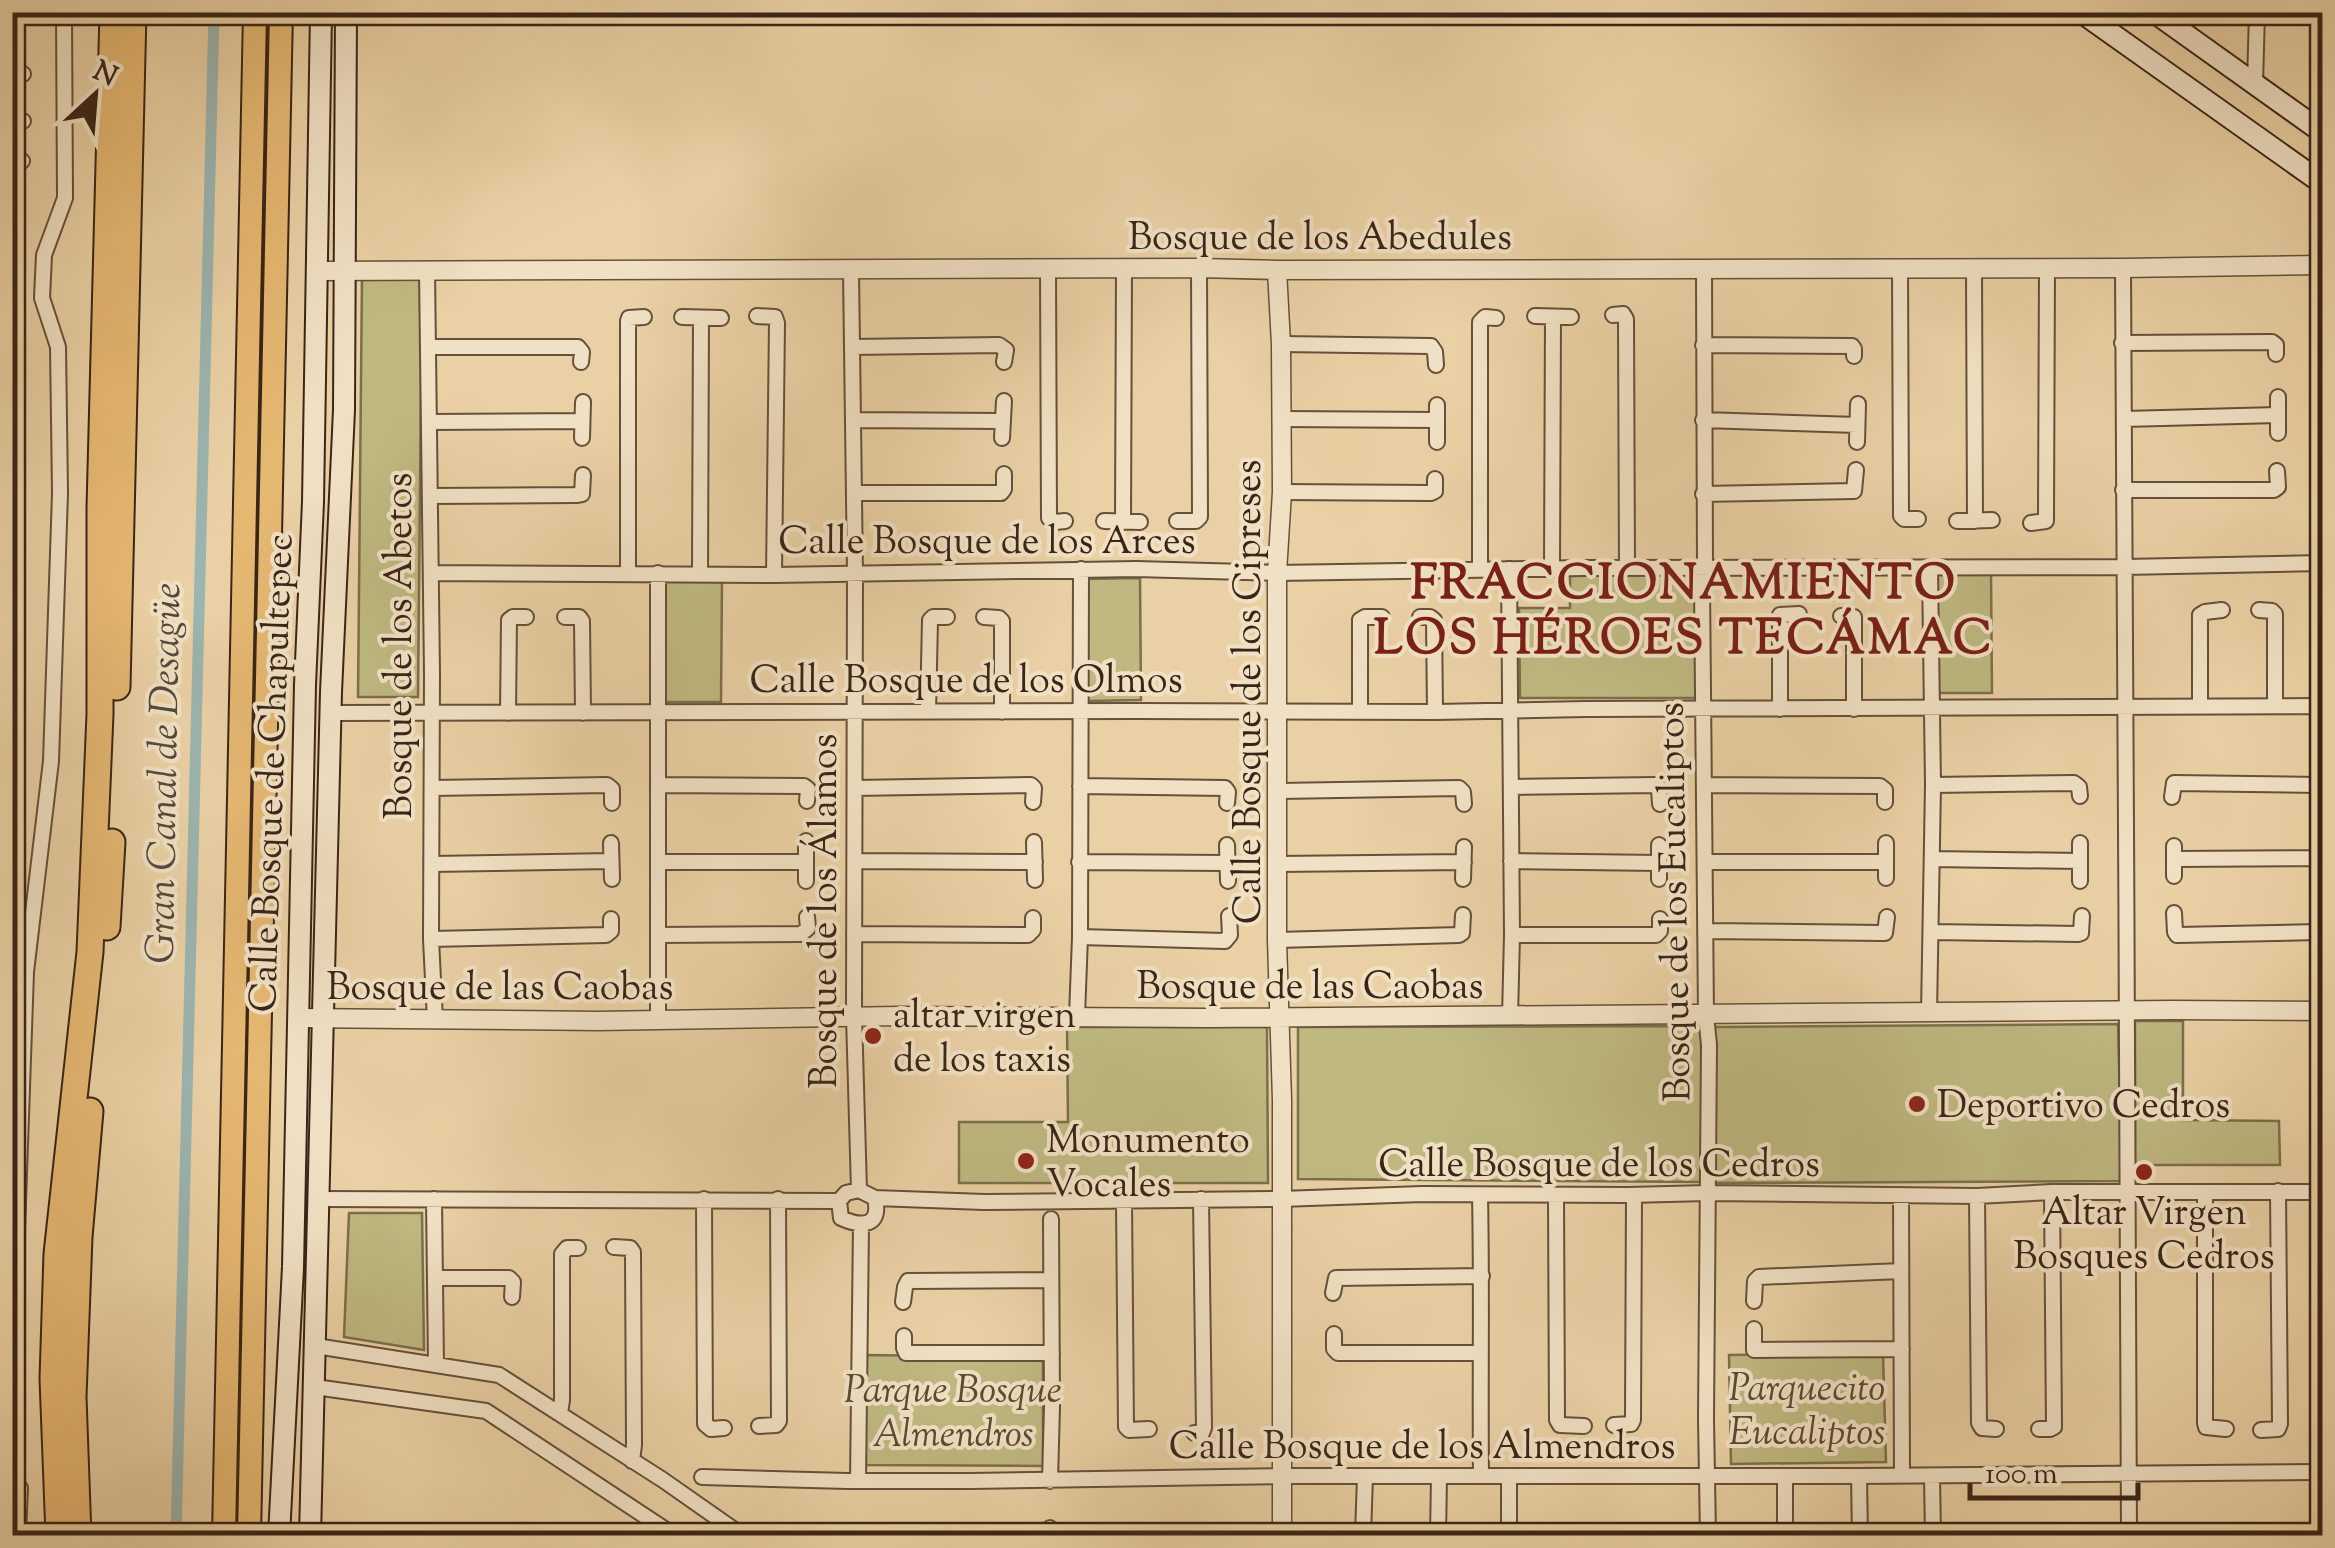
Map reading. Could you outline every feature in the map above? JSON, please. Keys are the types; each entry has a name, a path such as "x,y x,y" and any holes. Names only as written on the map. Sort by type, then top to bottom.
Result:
{"highway":[{"path":"60,1536 53,1379 56,1272 90,952 100,714 100,508 113,12"},
{"path":"78,1536 72,1398 78,1238 110,892 133,12"},
{"path":"224,1536 255,12"},
{"path":"249,1536 281,12"}],"main road":[{"name":"Calle Bosque de Chapultepec","path":"279,1536 293,1267 321,12"},
{"name":"Calle Bosque de Chapultepec","path":"310,1536 330,712 344,410 346,12"},
{"path":"2081,12 2322,184"},
{"path":"2154,12 2322,132"}],"street":[{"path":"14,1318 26,972 51,761 60,493 58,347 42,298 44,255 65,198 64,12"},
{"path":"2254,84 2256,12"},
{"name":"Bosque de los Abedules","path":"317,271 2322,265"},
{"path":"1123,522 1124,268"},
{"path":"1178,521 1196,521 1200,517 1200,268"},
{"name":"Bosque de los Eucaliptos","path":"1704,268 1708,1536"},
{"path":"1900,268 1901,516 1918,519"},
{"path":"1974,268 1975,521"},
{"path":"2031,523 2046,521 2046,268"},
{"path":"2122,268 2130,1536"},
{"path":"1048,269 1049,518 1065,521"},
{"name":"Bosque de los Álamos","path":"851,270 854,788 861,861 854,1016 859,1190"},
{"name":"Calle Bosque de los Cipreses","path":"1276,270 1282,418 1277,940 1282,1536"},
{"name":"Bosque de los Abetos","path":"427,271 432,573 431,939 435,1020"},
{"path":"2322,311 2322,487"},
{"path":"1613,315 1622,314 1626,319 1627,568"},
{"path":"756,316 774,317 777,322 774,574"},
{"path":"1480,570 1480,322 1485,316 1496,318"},
{"path":"1536,316 1572,317"},
{"path":"1552,569 1554,316"},
{"path":"628,573 628,321 644,317"},
{"path":"682,317 721,318"},
{"path":"700,574 701,318"},
{"path":"2122,344 2272,342 2276,354"},
{"path":"852,347 999,344 1006,350 1004,362"},
{"path":"1281,344 1431,346 1436,365"},
{"path":"1703,345 1852,346 1854,356"},
{"path":"428,348 578,347 581,362"},
{"path":"2278,398 2278,433"},
{"path":"1002,438 1004,401"},
{"path":"582,402 582,438"},
{"path":"1857,442 1858,404"},
{"path":"1282,418 1437,413 1437,442"},
{"path":"2124,419 2278,415"},
{"path":"853,420 1003,421"},
{"path":"1703,420 1858,425"},
{"path":"430,422 582,421"},
{"path":"1703,494 1854,491 1856,470"},
{"path":"2124,490 2274,490 2278,487 2277,471"},
{"path":"854,493 1000,493 1004,489 1004,474"},
{"path":"430,496 576,495 584,490 582,475"},
{"path":"1282,492 1431,493 1435,480"},
{"path":"1957,521 1992,520"},
{"path":"1104,521 1140,522"},
{"name":"Calle Bosque de los Arces","path":"432,573 774,574 1081,569 1278,572 2322,563"},
{"path":"1929,1013 1933,785 1930,568"},
{"path":"1078,1016 1081,569"},
{"path":"1510,569 1510,1017"},
{"path":"658,573 658,1020"},
{"path":"2200,706 2200,615 2222,610"},
{"path":"2259,610 2275,614 2275,705"},
{"path":"1780,710 1780,615 1799,614"},
{"path":"508,712 510,620 513,616 526,617"},
{"path":"928,712 930,620 933,616 948,617"},
{"path":"1420,617 1430,616 1434,620 1435,712"},
{"path":"1841,616 1854,617 1854,709"},
{"path":"565,617 579,617 582,621 583,712"},
{"path":"984,617 1002,618 1002,712"},
{"path":"1360,712 1360,620 1382,617"},
{"path":"2320,706 2322,1011"},
{"name":"Calle Bosque de los Olmos","path":"330,712 1435,712 2320,706"},
{"path":"2172,796 2176,782 2319,785"},
{"path":"1933,785 2074,783 2080,796"},
{"path":"432,788 607,785 612,790 612,803"},
{"path":"1511,787 1656,785 1660,788 1660,804"},
{"path":"1704,785 1880,786 1885,790 1886,802"},
{"path":"658,786 804,786 808,790 807,801"},
{"path":"854,788 1031,786 1033,802"},
{"path":"1080,786 1224,788 1228,792 1227,802"},
{"path":"1278,791 1459,788 1464,804"},
{"path":"806,841 806,880"},
{"path":"1034,842 1035,880"},
{"path":"2080,843 2080,880"},
{"path":"611,844 612,879"},
{"path":"1227,844 1228,881"},
{"path":"1886,844 1886,878"},
{"path":"1659,845 1659,879"},
{"path":"2174,876 2174,852 2320,858"},
{"path":"1278,864 1464,854 1463,879"},
{"path":"1932,858 2080,861"},
{"path":"861,861 1034,862"},
{"path":"1511,861 1659,862"},
{"path":"432,864 612,862"},
{"path":"658,862 806,862"},
{"path":"1079,862 1228,863"},
{"path":"1706,862 1886,862"},
{"path":"2174,913 2177,934 2319,932"},
{"path":"1277,940 1459,936 1464,915"},
{"path":"1080,937 1225,941 1230,936 1230,916"},
{"path":"1932,932 2081,933 2082,916"},
{"path":"1706,931 1881,934 1887,917"},
{"path":"658,936 802,934 808,928 806,918"},
{"path":"859,934 1028,935 1033,930 1033,918"},
{"path":"1512,935 1656,935 1660,932 1660,919"},
{"path":"431,939 606,936 611,931 611,920"},
{"name":"Bosque de las Caobas","path":"298,1018 658,1020 2322,1011"},
{"path":"319,1199 839,1200 846,1193 859,1190 876,1198 876,1216 861,1224 842,1218 839,1200"},
{"path":"2262,1430 2278,1429 2280,1424 2278,1191"},
{"path":"2039,1429 2054,1427 2052,1192"},
{"name":"Calle Bosque de los Cedros","path":"876,1198 984,1202 1422,1194 1976,1196 2052,1192 2322,1192"},
{"path":"2205,1192 2205,1423 2206,1427 2226,1429"},
{"path":"1614,1424 1627,1426 1632,1420 1634,1194"},
{"path":"1480,1195 1481,1476"},
{"path":"1556,1195 1556,1420 1560,1425 1584,1426"},
{"path":"1901,1195 1902,1476"},
{"path":"1976,1196 1979,1423 1982,1428 1996,1429"},
{"path":"434,1199 436,1366"},
{"path":"704,1199 705,1424 724,1428"},
{"path":"759,1426 776,1425 779,1421 778,1199"},
{"path":"1194,1433 1202,1433 1204,1428 1201,1199"},
{"path":"1124,1200 1126,1427 1149,1429"},
{"path":"1050,1480 1051,1219"},
{"path":"858,1481 861,1224"},
{"path":"560,1414 562,1254 567,1248 578,1248"},
{"path":"614,1248 630,1248 633,1252 632,1460"},
{"path":"1754,1301 1755,1281 1759,1277 1901,1271"},
{"path":"1333,1293 1336,1278 1482,1276"},
{"path":"435,1278 509,1278 513,1282 512,1297"},
{"path":"904,1302 908,1281 1050,1280"},
{"path":"1754,1329 1754,1350 1902,1349"},
{"path":"1334,1334 1334,1349 1338,1353 1480,1353"},
{"path":"904,1336 906,1354 1052,1353"},
{"path":"316,1346 498,1375 743,1536"},
{"path":"314,1387 486,1411 675,1536"},
{"name":"Calle Bosque de los Almendros","path":"702,1478 858,1481 2322,1472"},
{"path":"1363,1536 1364,1476"},
{"path":"1438,1536 1440,1476"},
{"path":"1509,1476 1509,1536"},
{"path":"1785,1476 1785,1536"},
{"path":"1859,1476 1860,1536"},
{"path":"1932,1476 1932,1536"},
{"path":"18,1536 20,1488"}],"green space":[{"path":"362,276 422,277 418,697 358,697"},
{"path":"1937,572 1991,572 1992,693 1937,693"},
{"path":"1695,574 1696,698 1520,698 1519,608 1570,608 1570,575"},
{"path":"1140,578 1141,700 1088,701 1086,579"},
{"path":"664,579 722,580 721,702 665,702"},
{"path":"2135,1021 2183,1021 2183,1120 2279,1121 2280,1165 2135,1165"},
{"name":"Deportivo Cedros","path":"2118,1024 2122,1181 1714,1183 1715,1027"},
{"path":"1701,1026 1702,1182 1298,1179 1298,1027"},
{"path":"1067,1027 1267,1027 1268,1183 959,1183 959,1122 1068,1122"},
{"path":"349,1213 422,1213 424,1350 344,1337"},
{"name":"Parquecito Eucaliptos","path":"1883,1353 1886,1462 1731,1464 1729,1355"},
{"name":"Parque Bosque Almendros","path":"863,1355 1043,1357 1043,1466 863,1465"}],"waterway":[{"name":"Gran Canal de Desagüe","path":"176,1536 214,12"}],"place":[{"name":"altar virgen de los taxis","path":"873,1036"},
{"name":"Deportivo Cedros","path":"1917,1104"},
{"name":"Monumento Vocales","path":"1026,1161"},
{"name":"Altar Virgen Bosques Cedros","path":"2144,1172"}],"district":[{"name":"FRACCIONAMIENTO LOS HÉROES TECÁMAC","path":"1684,608"}]}
